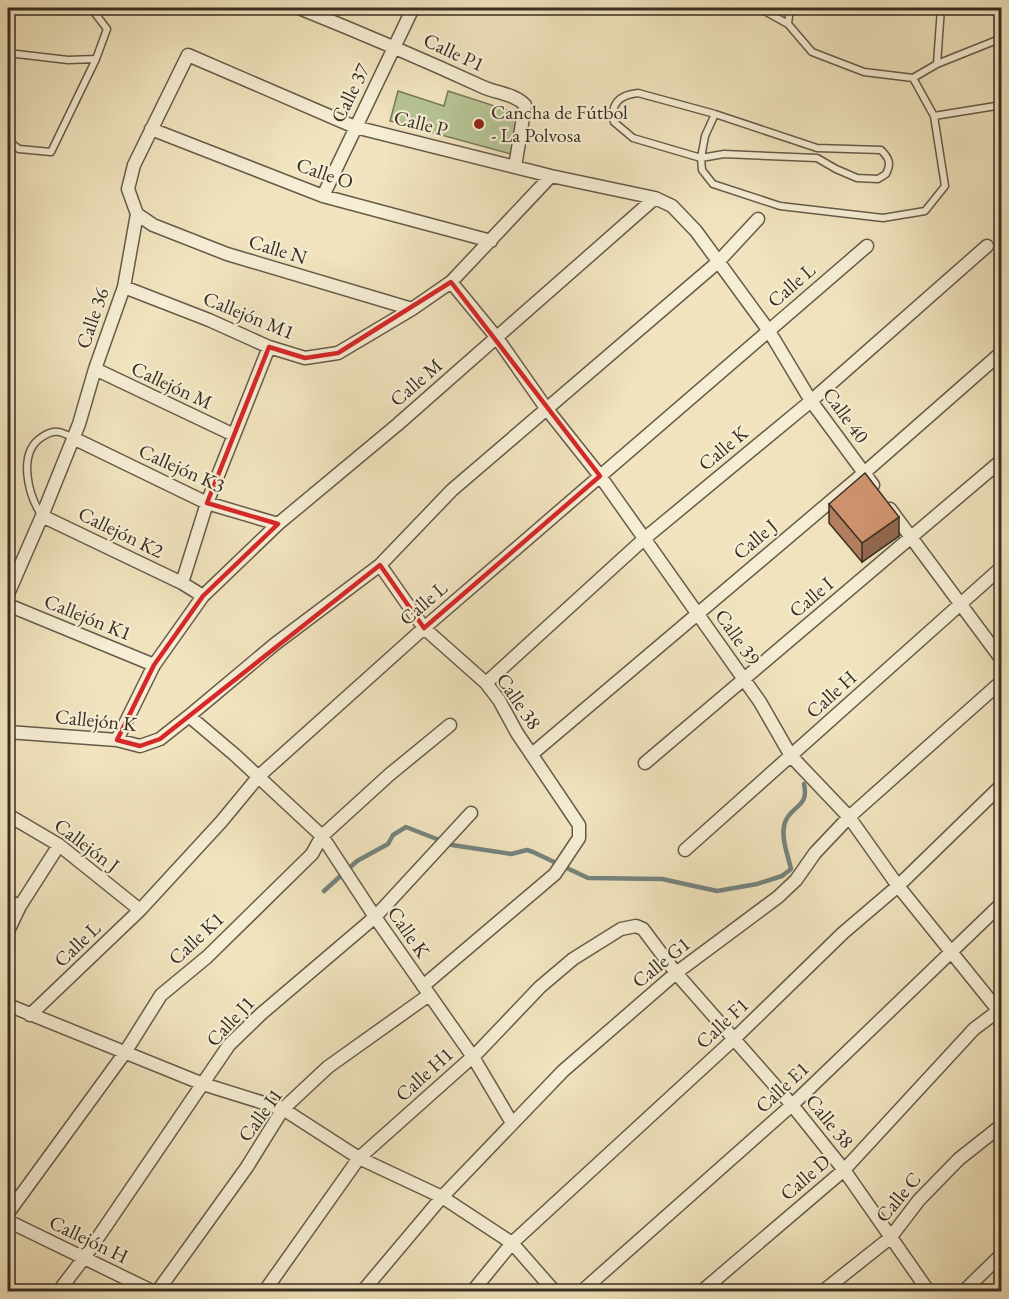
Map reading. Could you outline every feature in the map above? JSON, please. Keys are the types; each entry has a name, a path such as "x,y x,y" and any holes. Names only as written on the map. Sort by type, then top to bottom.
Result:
{"street":[{"name":"Calle P1","path":"299,8 421,57 485,88 520,100 525,105 515,167"},
{"name":"Calle 37","path":"323,196 413,8"},
{"name":"Calle P","path":"188,55 355,127 551,176 655,198"},
{"name":"Calle 36","path":"8,594 74,438 124,287 137,214 128,189 134,165 188,55"},
{"name":"Calle O","path":"151,129 323,196 491,241"},
{"name":"Callejón M1","path":"124,287 209,320 269,347 305,358 338,353 412,309 451,282 551,176"},
{"name":"Calle 40","path":"655,198 672,206 696,231 769,331 811,401 1002,660"},
{"name":"Calle M","path":"117,740 154,665 203,596 278,524 397,425 655,198"},
{"name":"Calle N","path":"137,214 153,225 227,254 412,309"},
{"name":"Callejón K","path":"8,732 117,740 140,746 160,739 275,644 380,565 452,490 718,262 758,219"},
{"name":"Calle L","path":"30,1016 140,910 221,822 259,776 424,628 867,246"},
{"name":"Calle K","path":"486,683 644,539 811,401 987,246"},
{"name":"Calle 39","path":"451,282 497,338 546,408 600,476 760,702 791,756 849,817 898,886 1000,1009"},
{"path":"203,596 182,583 207,504 269,347"},
{"name":"Calle J","path":"532,754 864,473 1002,352"},
{"name":"Callejón M","path":"95,369 234,435"},
{"name":"Callejón K3","path":"74,438 207,504 278,524"},
{"name":"Calle I","path":"645,763 1002,460"},
{"name":"Callejón K2","path":"42,516 182,583"},
{"name":"Calle 38","path":"380,565 424,628 486,683 579,825 579,838 555,874"},
{"name":"Calle H","path":"685,850 1002,567"},
{"name":"Callejón K1","path":"8,605 154,665"},
{"name":"Calle G1","path":"362,1292 442,1197 563,1071 676,973 778,897 796,880 815,854 849,817 1002,681"},
{"path":"189,716 259,776"},
{"name":"Calle K1","path":"8,1213 124,1054 161,995 207,957 312,854 322,836 389,775 450,725"},
{"name":"Calle K","path":"259,776 322,836 375,917 473,1057 512,1123"},
{"name":"Calle F1","path":"472,1292 512,1243 734,1039 843,933 898,886 1002,786"},
{"name":"Calle J1","path":"58,1292 84,1258 229,1045 261,1014 375,917 471,813"},
{"name":"Callejón J","path":"8,815 60,845 140,910"},
{"path":"8,931 20,906 60,845"},
{"name":"Calle I1","path":"156,1292 247,1167 284,1109 328,1067 426,991 555,874"},
{"path":"8,901 20,906"},
{"name":"Calle E1","path":"581,1292 792,1105 1002,903"},
{"name":"Calle H1","path":"264,1292 359,1158 473,1057 540,987 573,959 627,926 643,929"},
{"name":"Calle 38","path":"643,929 676,973 792,1105 844,1170 929,1292"},
{"path":"8,1005 30,1016 203,1084 284,1109 359,1158 442,1197 512,1243 555,1292"},
{"name":"Calle D","path":"700,1292 844,1170 974,1029 1000,1009"},
{"name":"Calle C","path":"822,1292 890,1238 919,1200 959,1159 1002,1125"},
{"name":"Callejón H","path":"8,1221 156,1292"},
{"path":"963,1292 1002,1254"}],"lane":[{"path":"8,141 19,149 51,152 96,59 107,29 91,8"},
{"path":"759,8 788,24 812,51 864,72 913,78 937,64 1002,38"},
{"path":"788,24 790,8"},
{"path":"937,64 941,8"},
{"path":"8,53 68,60 96,59"},
{"path":"715,114 705,136 701,158 702,170 714,184 780,206 884,218 925,211 945,186 934,116 913,78"},
{"path":"638,93 715,114 817,148 881,150 888,157 890,165 886,174 878,179 857,178 817,158 724,154 701,158 633,138 614,122 612,112 617,102 625,94 638,93"},
{"path":"934,116 1002,105"},
{"path":"42,516 33,503 27,470 30,454 36,441 50,432 61,431 74,438"}],"highlighted area":[{"path":"451,282 600,476 424,628 380,565 160,739 140,746 117,740 154,665 203,596 278,524 207,503 269,347 305,358 338,353"}],"green space":[{"path":"398,91 444,106 448,91 519,114 511,154 390,121"}],"building":[{"path":"865,473 899,517 862,543 829,504"}],"waterway":[{"path":"324,891 357,861 388,844 393,835 406,827 452,845 511,854 527,850 588,878 662,879 717,891 757,884 782,876 791,869 783,832 789,815 803,801 804,784"}],"place":[{"name":"Cancha de Fútbol - La Polvosa","path":"479,124"}]}
